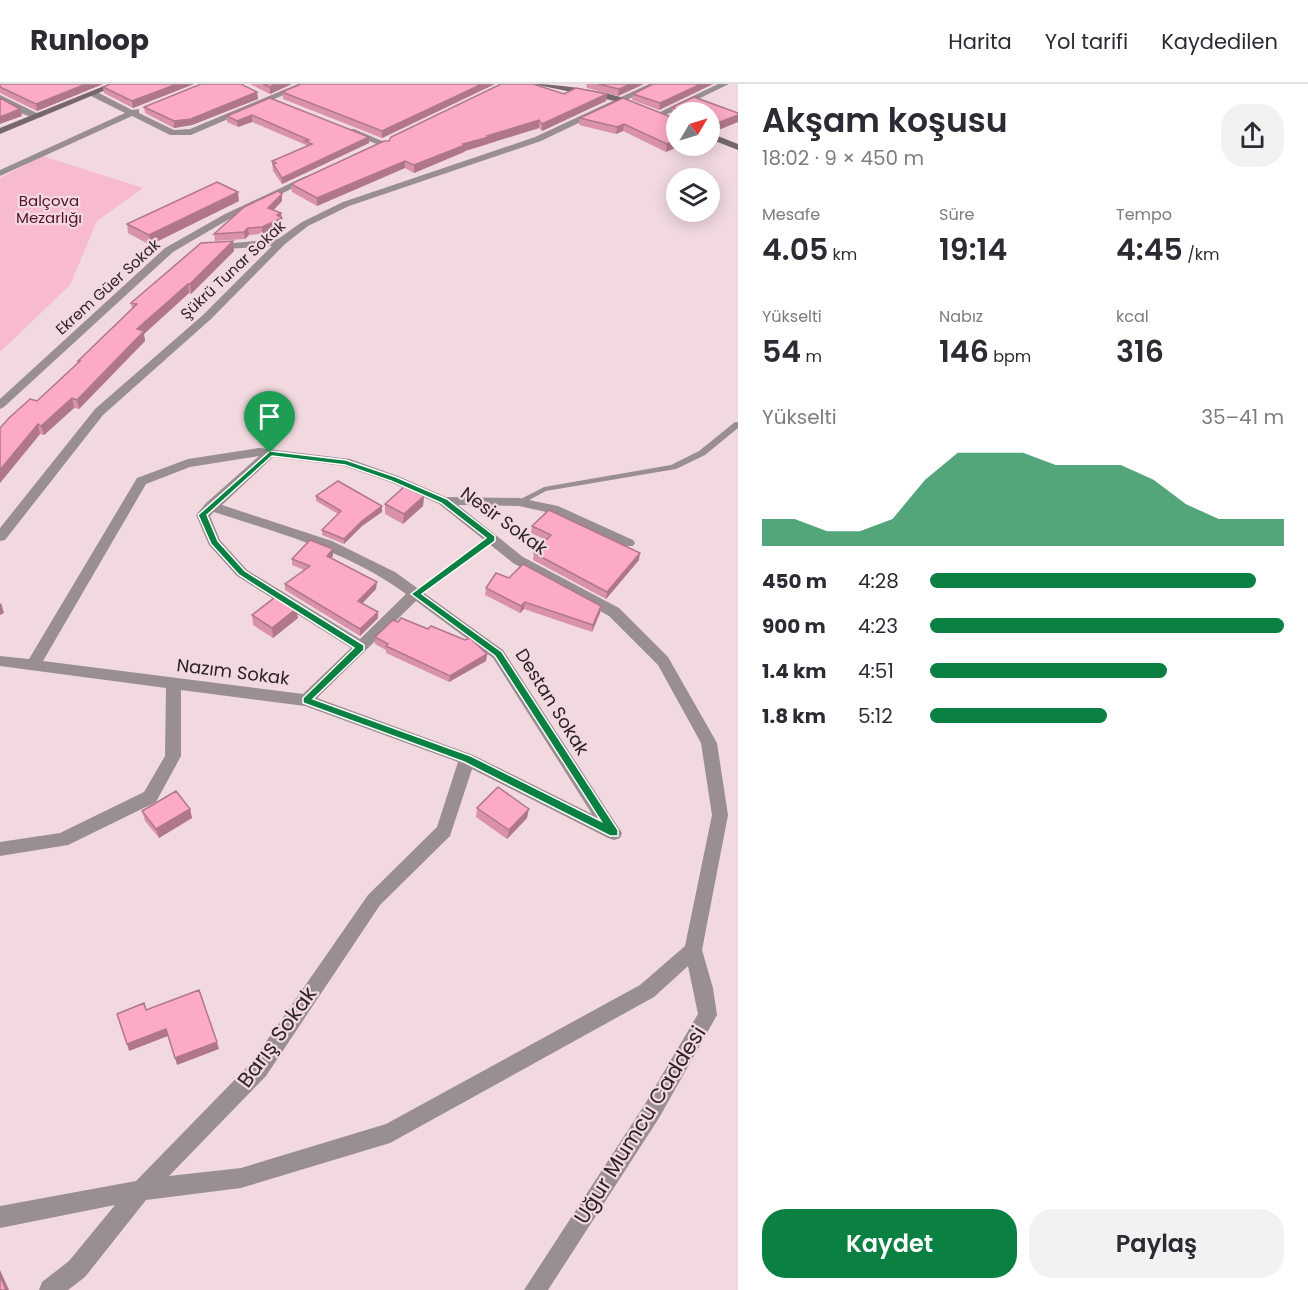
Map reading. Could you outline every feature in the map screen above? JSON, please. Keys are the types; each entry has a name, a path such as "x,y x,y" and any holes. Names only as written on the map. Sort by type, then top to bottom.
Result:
{"main road":[{"path":"0,131 115,84"},
{"path":"537,84 622,100"},
{"path":"584,84 589,91 622,100 666,119"},
{"path":"720,140 738,147"}],"street":[{"path":"94,94 173,133 183,134 305,84"},
{"name":"Şükrü Tunar Sokak","path":"0,537 99,412 207,316 281,242 305,224 346,204 538,139 656,84"},
{"path":"658,115 725,84"},
{"path":"254,91 280,103"},
{"path":"0,97 9,104 39,116"},
{"path":"0,107 9,104"},
{"path":"2,170 140,109"},
{"path":"342,128 384,144"},
{"name":"Ekrem Güer Sokak","path":"0,405 169,250 228,216 315,175"},
{"path":"203,248 281,242"},
{"path":"169,250 192,248"},
{"name":"Nesir Sokak","path":"33,665 141,482 188,463 259,452 346,462 444,501 518,560 614,612 663,661 709,743 720,815 693,950"},
{"path":"270,453 203,515 214,542 242,573 361,647"},
{"path":"444,501 519,502 558,510 628,543"},
{"name":"Destan Sokak","path":"211,506 327,544 390,575 498,654 614,833"},
{"path":"306,700 415,594"},
{"name":"Nazım Sokak","path":"0,662 306,700 468,759 614,833"},
{"path":"0,849 62,840 150,797 173,756 174,684"},
{"name":"Barış Sokak","path":"50,1290 77,1269 141,1190 259,1069 374,900 444,831 468,759"},
{"path":"0,1217 141,1190 241,1178 390,1133 647,991 693,950"},
{"name":"Uğur Mumcu Caddesi","path":"535,1290 652,1111 708,1015 704,988 693,950"}],"lane":[{"path":"519,502 544,489 673,467 702,453 738,424"}],"path":[{"path":"415,594 492,538"}],"green space":[{"name":"Balçova Mezarlığı","path":"43,156 143,188 97,221 70,285 0,352 0,178"}],"building":[{"path":"0,84 86,84 36,104 0,87"},
{"path":"110,84 177,84 132,101 103,87"},
{"path":"201,84 241,84 257,92 191,119 174,121 144,107"},
{"path":"301,84 482,84 382,131 282,92"},
{"path":"501,84 533,84 564,94 576,88 607,94 542,124 539,120 487,136 489,137 463,144 465,145 414,165 405,161 317,198 291,184 384,141 389,141 391,137"},
{"path":"598,84 631,84 619,89"},
{"path":"653,84 701,84 660,103 633,94"},
{"path":"694,97 708,102 683,102"},
{"path":"0,98 20,109 0,117"},
{"path":"270,98 369,137 282,178 273,164 276,163 272,161 312,144 305,141 309,140 252,115 237,121 227,116"},
{"path":"623,98 666,115 666,144 624,124 617,127 580,118"},
{"path":"720,106 738,113 720,122"},
{"path":"217,182 238,192 149,235 127,224"},
{"path":"278,191 282,194 268,208 281,213 277,215 282,218 262,227 248,228 244,232 214,234 244,207"},
{"path":"233,241 190,284 137,329 144,331 77,400 72,398 41,426 38,424 0,470 0,428 9,418 30,399 37,401 137,304 131,303 201,243"},
{"path":"338,481 382,506 344,539 322,530 341,511 316,496"},
{"path":"404,487 424,496 404,514 385,504"},
{"path":"549,510 640,553 607,592 534,553 551,535 532,526"},
{"path":"310,540 333,549 327,556 377,582 358,601 378,612 360,629 285,584 310,566 292,559"},
{"path":"523,564 601,606 593,625 525,602 521,606 486,588 496,573 509,578"},
{"path":"278,595 297,608 272,628 252,615"},
{"path":"401,618 428,629 431,626 465,640 470,638 487,654 450,676 386,646 388,644 375,637 393,620 398,622"},
{"path":"498,787 529,809 509,830 477,808"},
{"path":"176,791 190,809 156,829 142,811"},
{"path":"199,990 217,1042 175,1058 166,1029 127,1044 117,1014 144,1003 146,1010"},
{"path":"0,1276 6,1290 0,1290"}],"route":[{"path":"270,453 346,462 393,479 444,501 492,538 415,594 498,654 614,833 468,759 306,700 361,647 242,573 214,542 203,515 226,491 270,453"}]}
